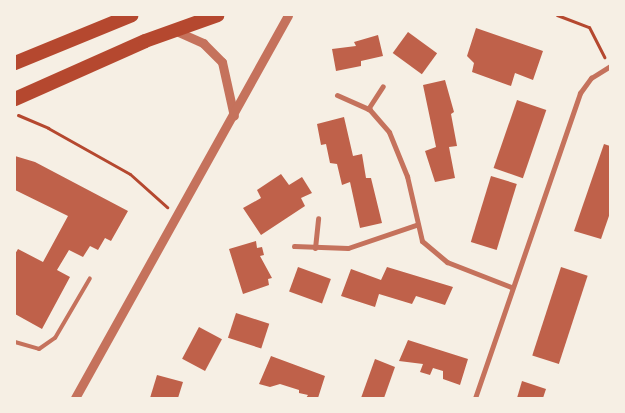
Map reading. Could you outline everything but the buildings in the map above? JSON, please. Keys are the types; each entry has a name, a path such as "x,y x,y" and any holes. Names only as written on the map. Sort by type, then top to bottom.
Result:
{"highway":[{"path":"15,63 132,15"},
{"path":"15,99 174,30 218,15"}],"street":[{"path":"75,398 234,116 288,15"},
{"path":"174,30 203,43 222,62 234,116"},
{"path":"475,398 511,287 580,93 591,78 609,66"},
{"path":"368,109 383,86"},
{"path":"337,95 368,109 396,144 407,176 416,225 422,241 447,262 511,287"},
{"path":"315,248 318,218"},
{"path":"294,246 348,248 416,225"}],"lane":[{"path":"15,342 39,349 55,338 90,278"}],"path":[{"path":"557,15 589,28 609,66"},
{"path":"15,114 48,128 130,174 178,216"}]}
